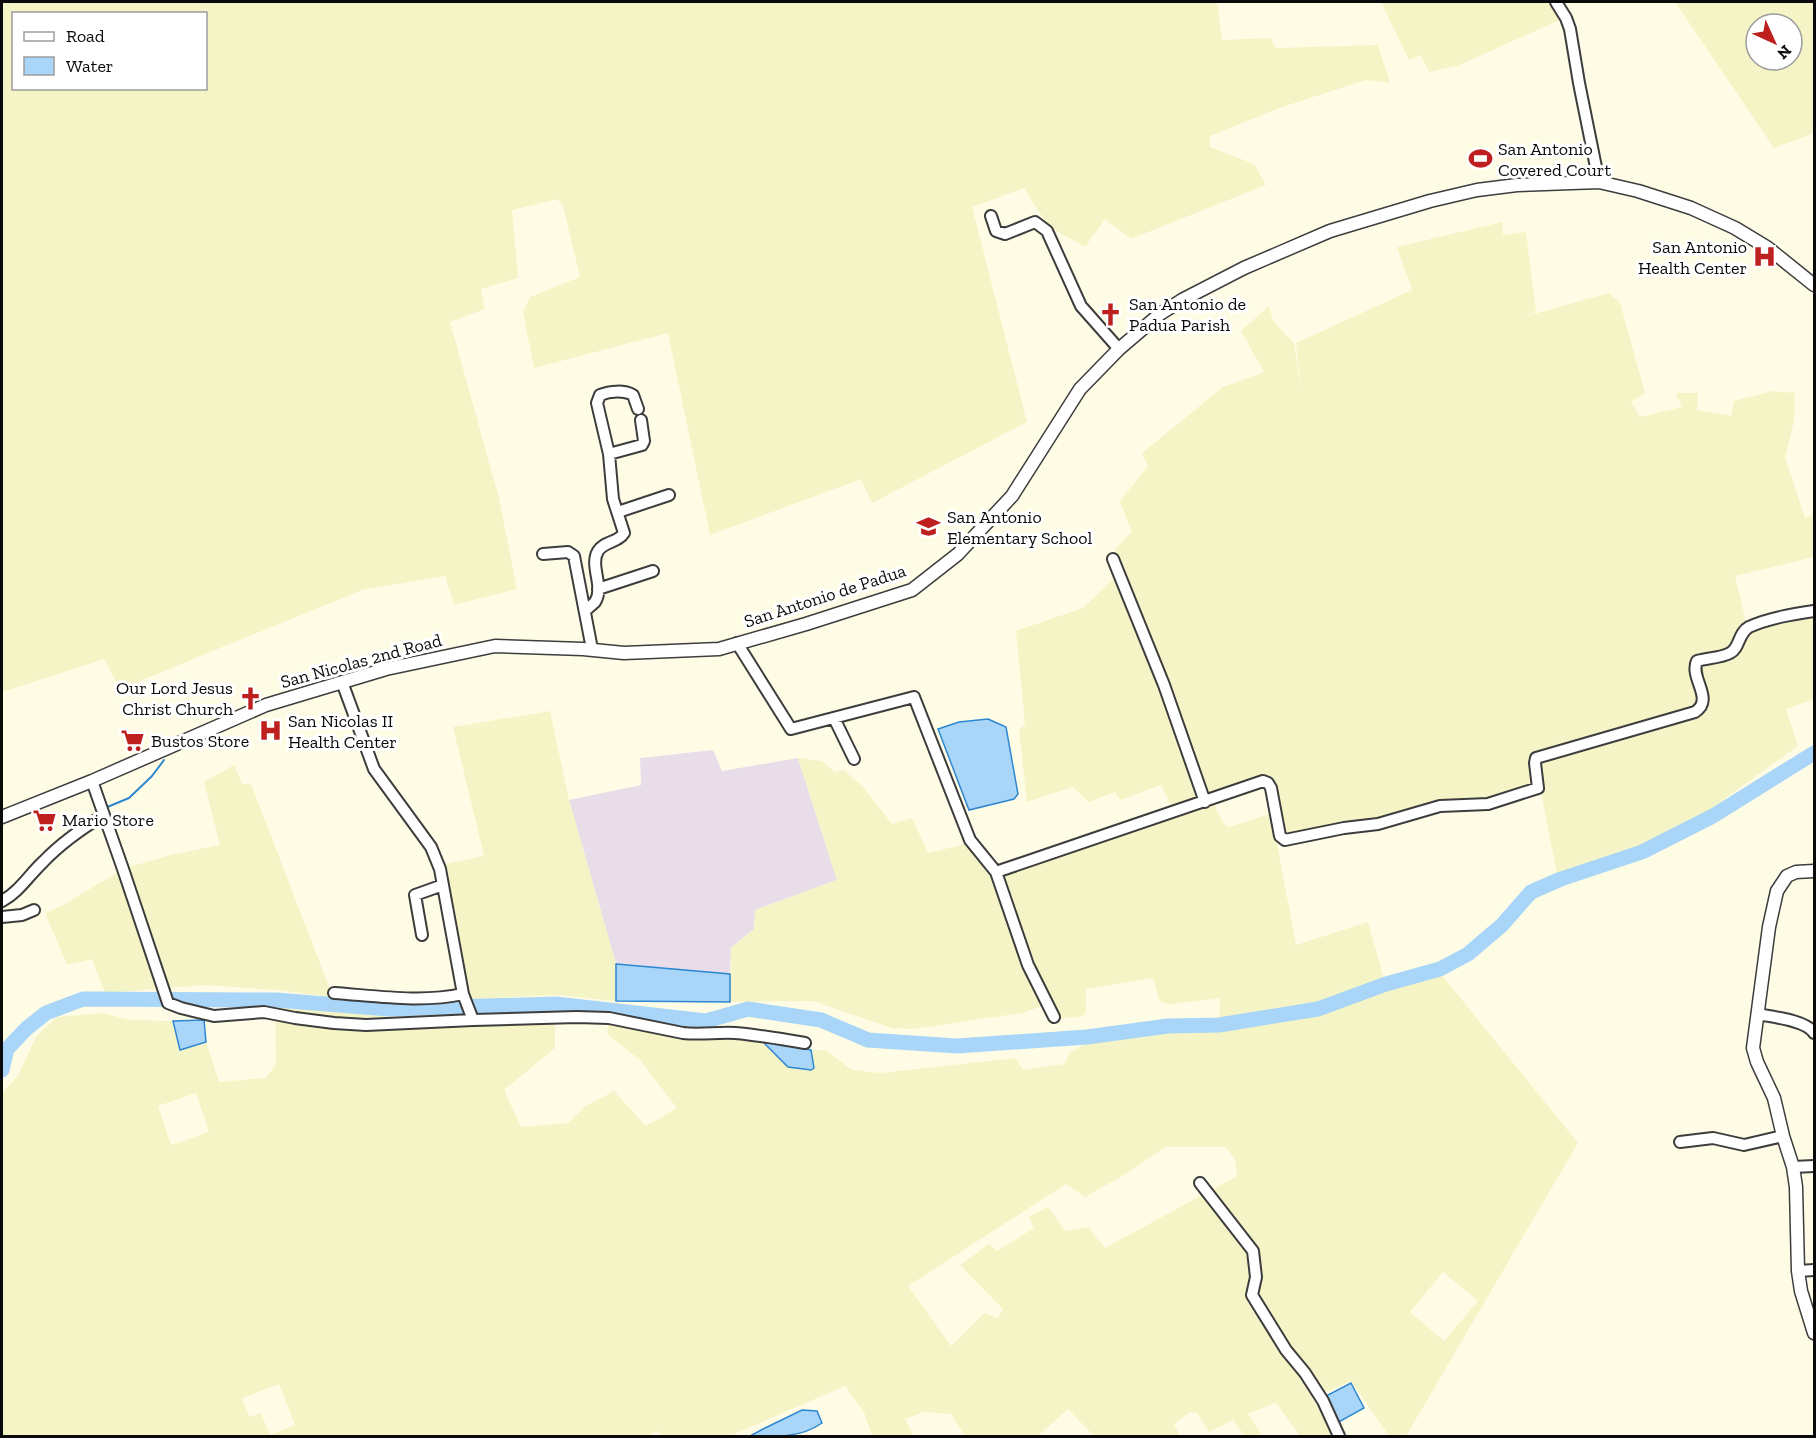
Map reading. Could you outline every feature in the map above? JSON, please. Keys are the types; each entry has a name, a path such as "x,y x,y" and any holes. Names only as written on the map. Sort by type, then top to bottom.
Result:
{"street":[{"path":"1556,2 1570,29 1599,182"},
{"name":"San Antonio de Padua","path":"643,652 719,649 912,590 958,554 1012,495 1080,389 1160,314 1244,268 1330,231 1430,201 1477,190 1517,185 1599,182 1638,191 1691,208 1735,228 1768,248 1815,285"},
{"path":"991,216 996,231 1005,234 1035,222 1047,231 1081,306 1119,350"},
{"path":"585,611 596,601 599,594 595,559 599,550 604,545 621,538 624,533 613,499 609,454 597,403 600,395 607,392 628,392 633,395 644,441 642,445 609,454"},
{"path":"618,512 669,495"},
{"path":"543,554 568,552 574,556 592,649"},
{"path":"1113,559 1164,686 1204,802"},
{"path":"598,589 653,571"},
{"path":"996,872 1263,782 1268,783 1271,788 1280,836 1285,840 1344,828 1378,824 1440,806 1488,804 1528,792 1538,788 1536,758 1695,712 1704,700 1695,668 1697,661 1730,653 1735,649 1742,633 1749,627 1770,620 1815,611"},
{"path":"737,643 791,729 914,697 970,840 996,872 1028,965 1054,1017"},
{"name":"San Nicolas 2nd Road","path":"2,817 92,781 266,705 386,669 495,646 643,652"},
{"path":"342,682 374,769 431,847 440,869 464,997 472,1018"},
{"path":"834,718 854,759"},
{"path":"92,781 168,1003 181,1008 214,1016 264,1012 334,1023 366,1025 472,1018 609,1018 694,1034 734,1033 805,1042"},
{"path":"2,901 13,896 41,863 102,811"},
{"path":"1815,871 1796,872 1787,876 1777,891 1769,927 1753,1048 1774,1098 1793,1167 1796,1187 1798,1270 1815,1333"},
{"path":"422,935 416,895 443,885"},
{"path":"2,917 22,915 34,910"},
{"path":"334,993 409,999 464,997"},
{"path":"1757,1014 1789,1020 1812,1029 1815,1033"},
{"path":"1680,1142 1713,1138 1744,1144 1783,1136"},
{"path":"1793,1167 1815,1166"},
{"path":"1200,1183 1253,1251 1256,1277 1252,1295 1286,1350 1305,1373 1323,1401 1339,1437"},
{"path":"1798,1270 1815,1270"}],"shaded area":[{"path":"713,750 722,771 798,758 837,880 755,910 754,929 731,948 730,974 616,964 569,800 641,785 640,758"}],"green space":[{"path":"2,2 1217,2 1222,40 1271,38 1275,48 1378,45 1390,83 1366,80 1279,108 1210,136 1210,147 1254,164 1266,185 1131,239 1105,219 1085,247 1048,226 1024,188 972,207 1027,422 872,503 861,479 710,535 668,333 534,368 523,312 530,297 580,277 563,206 557,199 512,210 518,278 481,289 485,309 450,322 499,498 517,589 454,605 445,576 362,590 120,689 104,659 2,692"},
{"path":"1381,2 1552,2 1562,19 1457,66 1429,72 1421,55 1409,60"},
{"path":"1675,2 1814,2 1814,133 1774,148"},
{"path":"1502,222 1503,235 1526,232 1536,312 1523,317 1609,293 1620,303 1645,393 1631,402 1640,417 1682,407 1676,393 1698,393 1697,410 1731,416 1734,401 1773,391 1795,393 1794,422 1785,457 1805,518 1814,514 1814,557 1735,576 1747,627 1729,651 1699,657 1699,706 1534,756 1535,786 1487,801 1285,837 1270,782 1172,808 1161,785 1120,800 1115,792 1089,802 1073,787 1027,802 1019,730 1025,724 1016,631 1083,608 1125,568 1115,549 1132,532 1120,501 1148,466 1142,453 1223,387 1264,372 1241,331 1269,306 1273,321 1294,343 1301,389 1296,343 1412,290 1397,247"},
{"path":"1814,613 1814,699 1786,709 1798,746 1709,810 1639,845 1557,874 1537,768 1541,760 1701,712 1699,665 1732,656 1750,630"},
{"path":"550,711 569,800 616,964 616,1001 558,995 471,999 435,866 484,856 453,727"},
{"path":"798,758 822,761 835,772 844,770 863,787 892,824 912,818 928,853 970,843 994,874 1045,1005 1022,1013 913,1029 892,1028 813,1001 730,1002 731,948 754,929 755,910 837,880"},
{"path":"234,765 242,784 251,784 333,997 204,985 105,993 92,959 67,965 45,913 63,905 125,868 175,854 220,845 204,782"},
{"path":"1213,802 1224,824 1229,827 1269,814 1272,816 1296,945 1368,922 1384,979 1315,1003 1219,1018 1220,998 1165,1003 1159,1000 1153,978 1086,989 1086,1012 1083,1016 1058,1019 1031,966 1001,877 1002,873"},
{"path":"1441,974 1578,1143 1406,1436 1389,1436 1351,1381 1312,1398 1333,1434 1328,1436 1300,1436 1275,1403 1248,1414 1262,1436 1245,1436 1233,1420 1209,1432 1197,1413 1190,1412 1174,1424 1180,1436 1094,1436 1068,1409 1038,1436 965,1436 951,1414 924,1412 905,1419 914,1436 872,1436 864,1412 845,1386 730,1436 661,1436 658,1431 647,1436 2,1436 2,1093 18,1076 36,1037 57,1017 104,1013 129,1020 173,1021 180,1050 206,1042 219,1082 266,1078 276,1064 275,1007 390,1016 555,1011 555,1048 504,1090 521,1127 568,1123 586,1106 614,1091 646,1126 677,1108 640,1060 607,1034 609,1019 748,1041 762,1041 788,1067 814,1068 811,1050 826,1050 852,1070 881,1073 1015,1058 1023,1070 1064,1064 1070,1053 1088,1042 1168,1031 1220,1031 1320,1014 1388,989","holes":["196,1093 209,1132 171,1145 158,1106","1165,1147 1226,1147 1235,1160 1237,1176 1105,1248 1088,1227 1065,1231 1048,1207 1029,1217 1034,1228 997,1251 989,1244 960,1265 1003,1309 997,1318 984,1313 951,1346 908,1286 1066,1184 1085,1197 1124,1175","1443,1272 1478,1301 1444,1341 1410,1312","279,1384 295,1425 270,1435 261,1413 249,1417 242,1398"]}],"water":[{"path":"988,719 1006,727 1018,794 1014,799 969,810 938,729 959,722"},
{"path":"616,964 730,974 730,1002 616,1001"},
{"path":"204,1020 206,1042 180,1050 173,1021"},
{"path":"762,1041 811,1050 814,1068 811,1070 788,1067"},
{"path":"1351,1383 1364,1408 1337,1423 1324,1397"},
{"path":"802,1410 817,1411 822,1423 797,1434 750,1436 763,1429"}],"waterway":[{"path":"2,1070 7,1049 27,1028 46,1013 83,999 276,1000 389,1009 556,1004 706,1021 748,1009 821,1020 868,1040 957,1046 1087,1037 1168,1026 1219,1025 1318,1009 1386,984 1440,969 1468,954 1502,925 1531,892 1561,879 1642,852 1713,816 1814,753"},
{"path":"105,808 129,798 152,776 164,760"},
{"path":"75,828 100,811"}],"place":[{"name":"San Antonio Covered Court","path":"1480,159"},
{"name":"San Antonio Health Center","path":"1765,257"},
{"name":"San Antonio de Padua Parish","path":"1111,314"},
{"name":"San Antonio Elementary School","path":"929,527"},
{"name":"Our Lord Jesus Christ Church","path":"251,698"},
{"name":"San Nicolas II Health Center","path":"270,731"},
{"name":"Bustos Store","path":"133,741"},
{"name":"Mario Store","path":"44,820"}]}
